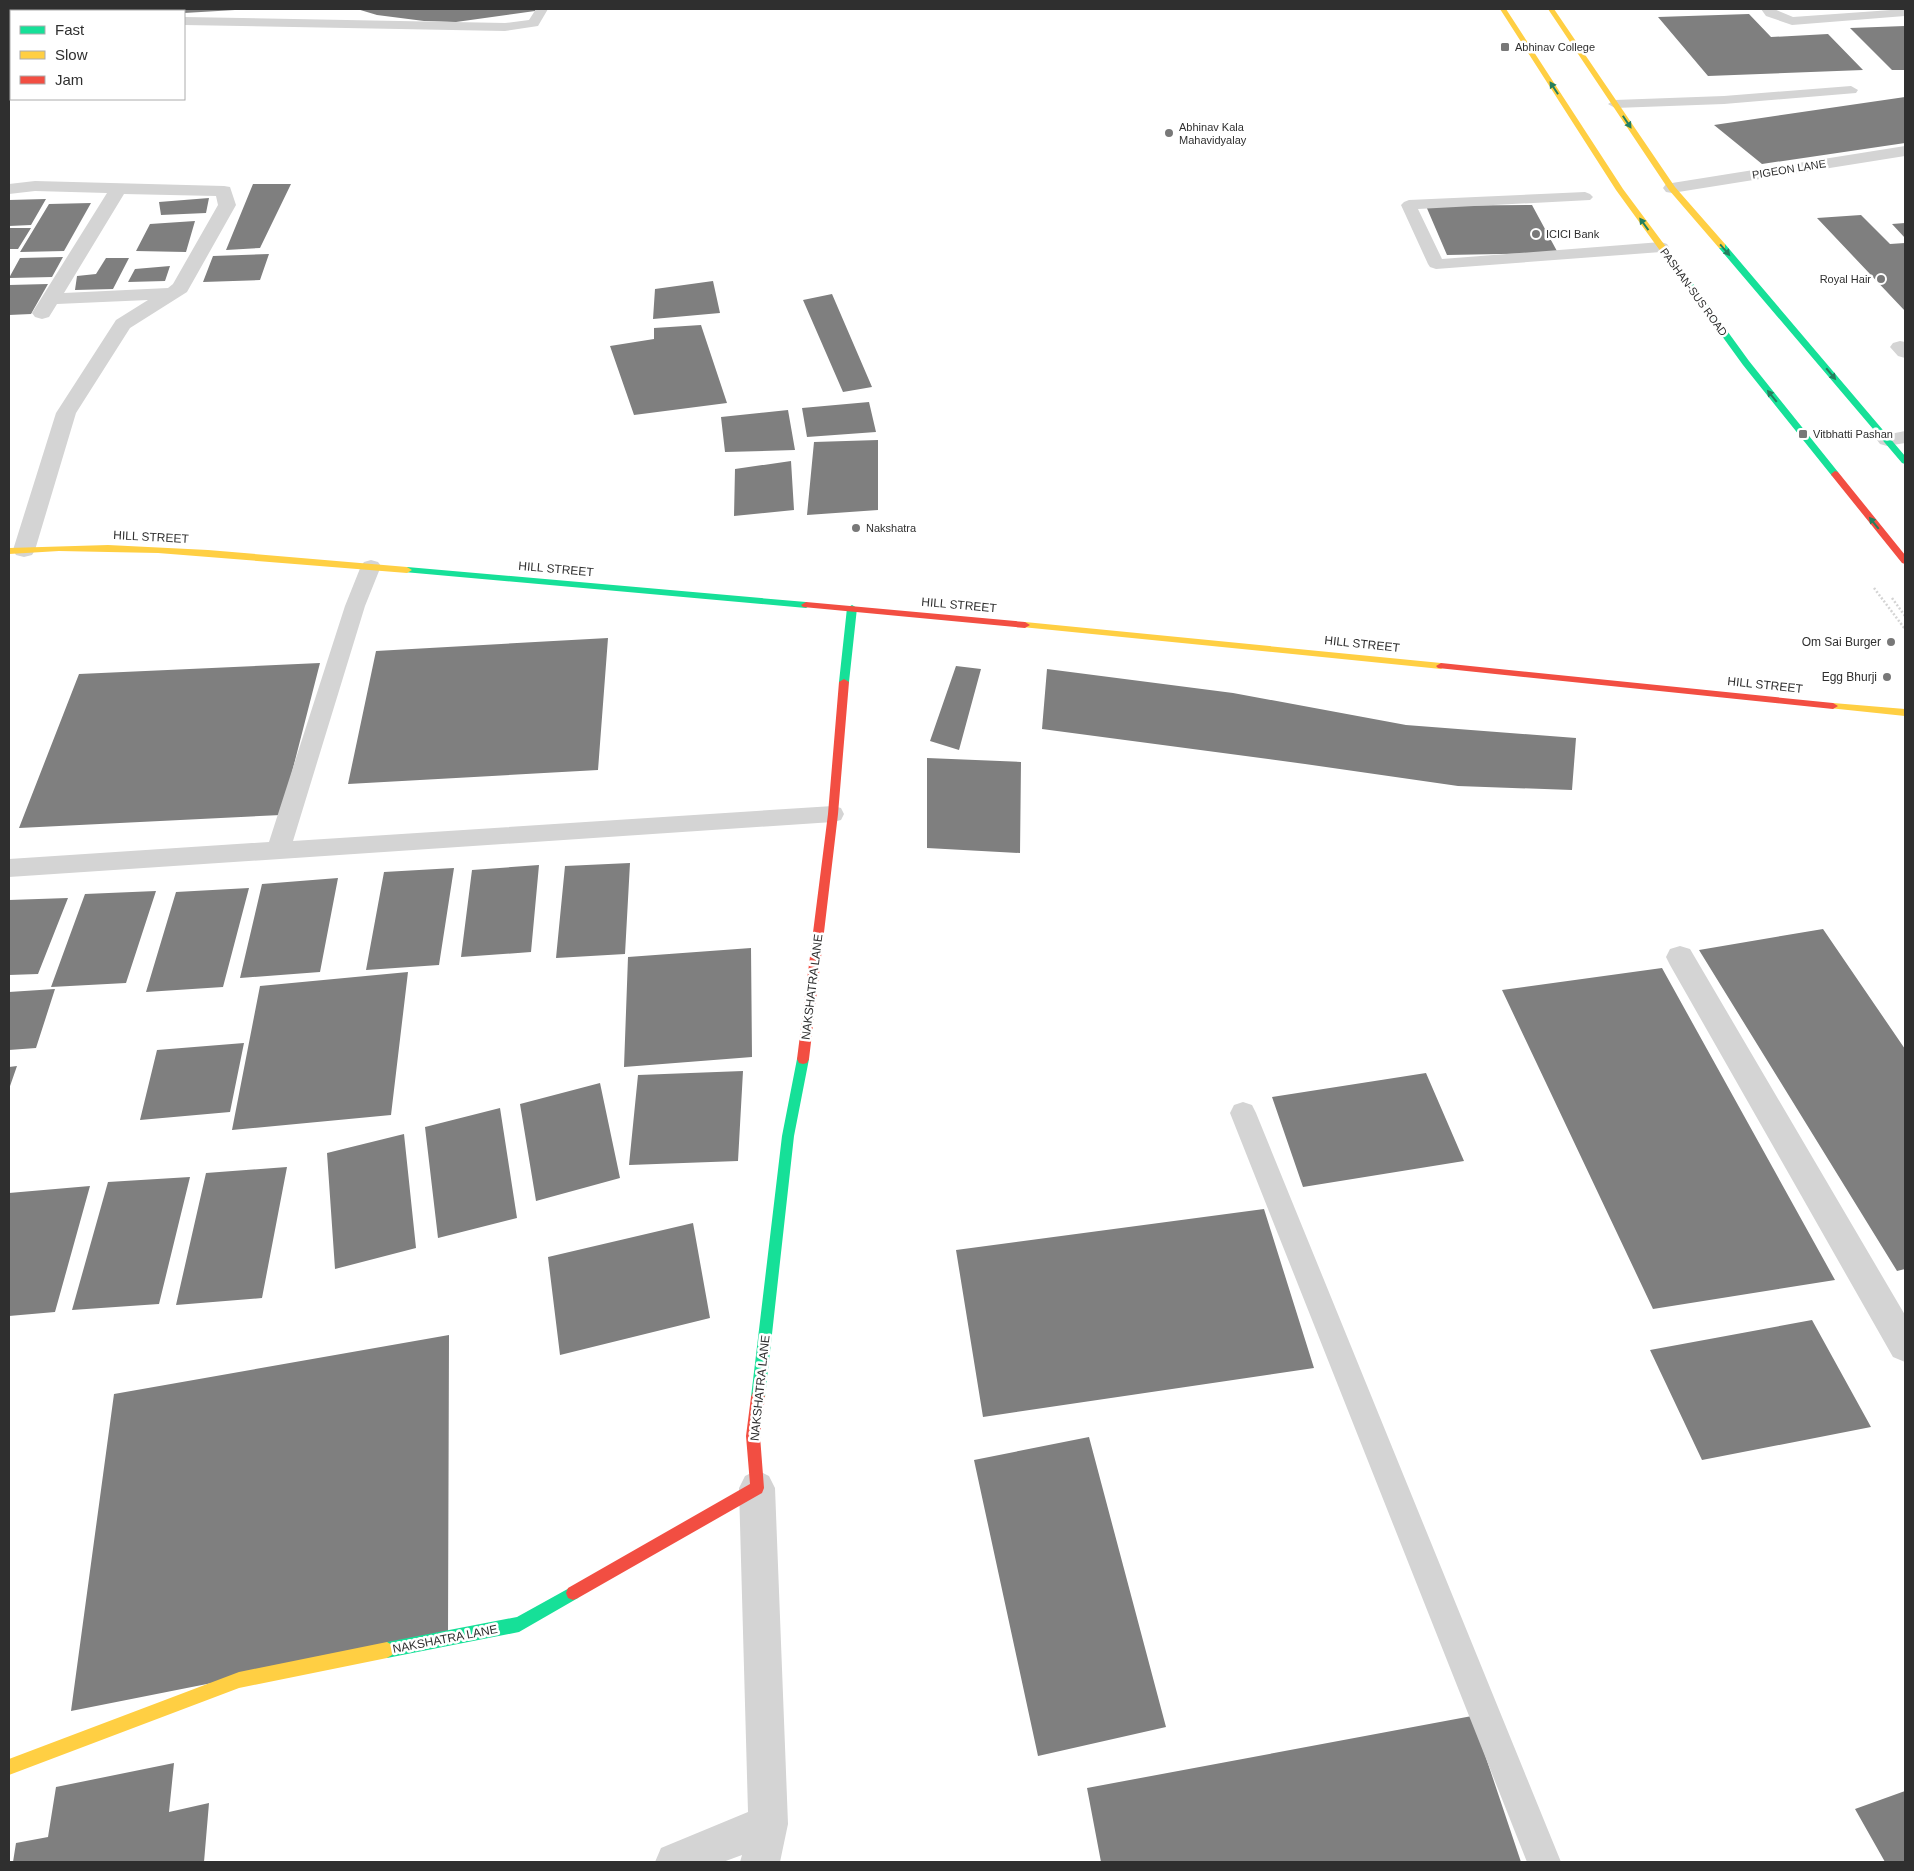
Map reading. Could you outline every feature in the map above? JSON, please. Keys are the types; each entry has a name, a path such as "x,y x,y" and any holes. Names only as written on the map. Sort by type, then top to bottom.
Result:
{"street":[{"name":"PASHAN-SUS ROAD","path":"1503,9 1620,190 1661,247 1746,363 1905,560"},
{"path":"1550,9 1672,188 1896,439 1905,461"},
{"name":"PIGEON LANE","path":"1672,188 1905,151"},
{"path":"9,189 35,186 224,191 227,205 180,288 124,324 66,413 17,550"},
{"path":"119,188 46,306 174,292"},
{"name":"HILL STREET","path":"17,550 47,547 138,548 370,566 852,608 1221,643 1905,713"},
{"name":"NAKSHATRA LANE","path":"9,1766 238,1680 519,1624 757,1488 753,1436 788,1136 801,1078 833,814 843,689 852,608"},
{"path":"1680,957 1905,1346"},
{"path":"757,1488 768,1824 760,1862"},
{"path":"675,1862 768,1824"}],"lane":[{"path":"185,21 504,27 533,23 542,9"},
{"path":"1767,9 1771,13 1792,21 1905,12"},
{"path":"1615,104 1724,100 1851,90"},
{"path":"1585,197 1409,205 1436,264 1661,247"},
{"path":"278,850 355,606 370,566"},
{"path":"9,868 833,814"},
{"path":"1243,1113 1544,1862"}],"building":[{"path":"147,9 235,9 185,13 185,10"},
{"path":"357,9 536,9 535,11 456,22 424,21 377,15"},
{"path":"1749,14 1771,37 1828,34 1863,70 1708,76 1658,17"},
{"path":"1905,26 1905,70 1892,70 1850,28"},
{"path":"1905,97 1905,143 1762,164 1714,125"},
{"path":"253,184 291,184 260,248 226,250"},
{"path":"209,198 206,213 161,215 159,202"},
{"path":"46,199 31,225 9,226 9,200"},
{"path":"91,203 64,251 20,252 49,204"},
{"path":"1532,205 1558,253 1447,255 1426,206"},
{"path":"1861,215 1890,244 1905,243 1905,311 1817,218"},
{"path":"195,221 186,252 136,251 150,224"},
{"path":"1905,223 1905,238 1892,224"},
{"path":"9,228 31,228 18,249 9,249"},
{"path":"269,254 260,280 203,282 213,256"},
{"path":"63,257 52,277 9,278 20,258"},
{"path":"106,258 129,258 113,289 75,290 77,276 96,274"},
{"path":"170,266 165,281 128,282 135,269"},
{"path":"713,281 720,313 653,319 655,289"},
{"path":"48,284 31,314 9,315 9,285"},
{"path":"832,294 872,387 843,392 803,300"},
{"path":"701,325 727,403 634,415 610,346 654,339 654,328"},
{"path":"869,402 876,432 807,437 802,408"},
{"path":"788,410 795,450 725,452 721,417"},
{"path":"878,440 878,510 807,515 814,442"},
{"path":"791,461 794,510 734,516 735,469"},
{"path":"608,638 598,770 348,784 376,651"},
{"path":"320,663 281,815 19,828 79,674"},
{"path":"956,666 981,669 959,750 930,741"},
{"path":"1047,669 1233,693 1406,725 1576,738 1572,790 1458,786 1042,729"},
{"path":"927,758 1021,762 1020,853 927,848"},
{"path":"630,863 625,954 556,958 565,866"},
{"path":"539,865 531,952 461,957 472,870"},
{"path":"454,868 439,965 366,970 384,872"},
{"path":"338,878 320,972 240,978 262,884"},
{"path":"249,888 223,987 146,992 176,892"},
{"path":"156,891 126,983 51,987 85,894"},
{"path":"68,898 38,974 9,975 9,900"},
{"path":"1823,929 1905,1049 1905,1269 1897,1271 1699,950"},
{"path":"751,948 752,1057 624,1067 628,957"},
{"path":"1662,968 1835,1280 1653,1309 1502,990"},
{"path":"408,972 391,1115 232,1130 260,986"},
{"path":"55,989 36,1048 9,1050 9,992"},
{"path":"244,1043 230,1112 140,1120 157,1050"},
{"path":"17,1066 9,1089 9,1067"},
{"path":"743,1071 738,1161 629,1165 638,1075"},
{"path":"1426,1073 1464,1161 1303,1187 1272,1097"},
{"path":"600,1083 620,1178 536,1201 520,1104"},
{"path":"500,1108 517,1218 438,1238 425,1127"},
{"path":"404,1134 416,1248 335,1269 327,1153"},
{"path":"287,1167 262,1298 176,1305 206,1173"},
{"path":"190,1177 159,1304 72,1310 108,1182"},
{"path":"90,1186 55,1312 9,1316 9,1193"},
{"path":"1264,1209 1314,1368 983,1417 956,1250"},
{"path":"693,1223 710,1318 560,1355 548,1257"},
{"path":"1812,1320 1871,1427 1702,1460 1650,1350"},
{"path":"449,1335 448,1636 71,1711 114,1394"},
{"path":"1089,1437 1166,1727 1038,1756 974,1460"},
{"path":"1472,1716 1521,1862 1101,1862 1087,1788"},
{"path":"174,1763 169,1812 209,1803 204,1862 13,1862 16,1843 48,1837 56,1787"},
{"path":"1905,1791 1905,1862 1885,1862 1855,1809"}],"traffic: fast":[{"path":"1722,246 1905,461"},
{"path":"1672,261 1746,363 1835,474"},
{"path":"407,570 806,605"},
{"path":"844,682 852,608"},
{"path":"758,1397 788,1136 803,1059"},
{"path":"387,1650 519,1624 573,1593"}],"traffic: slow":[{"path":"1503,9 1620,190 1672,261"},
{"path":"1551,9 1672,188 1722,246"},
{"path":"9,551 59,548 158,550 407,570"},
{"path":"1025,625 1441,666"},
{"path":"1833,706 1905,713"},
{"path":"9,1767 239,1680 387,1650"}],"traffic: jam":[{"path":"1835,474 1905,561"},
{"path":"806,605 1025,625"},
{"path":"1441,666 1833,706"},
{"path":"803,1059 833,814 844,682"},
{"path":"573,1593 757,1488 753,1436 758,1397"}],"place":[{"name":"Abhinav College","path":"1505,47"},
{"name":"Abhinav Kala Mahavidyalay","path":"1169,133"},
{"name":"ICICI Bank","path":"1536,234"},
{"name":"Royal Hair","path":"1881,279"},
{"name":"Vitbhatti Pashan","path":"1803,434"},
{"name":"Nakshatra","path":"856,528"},
{"name":"Om Sai Burger","path":"1891,642"},
{"name":"Egg Bhurji","path":"1887,677"}]}
